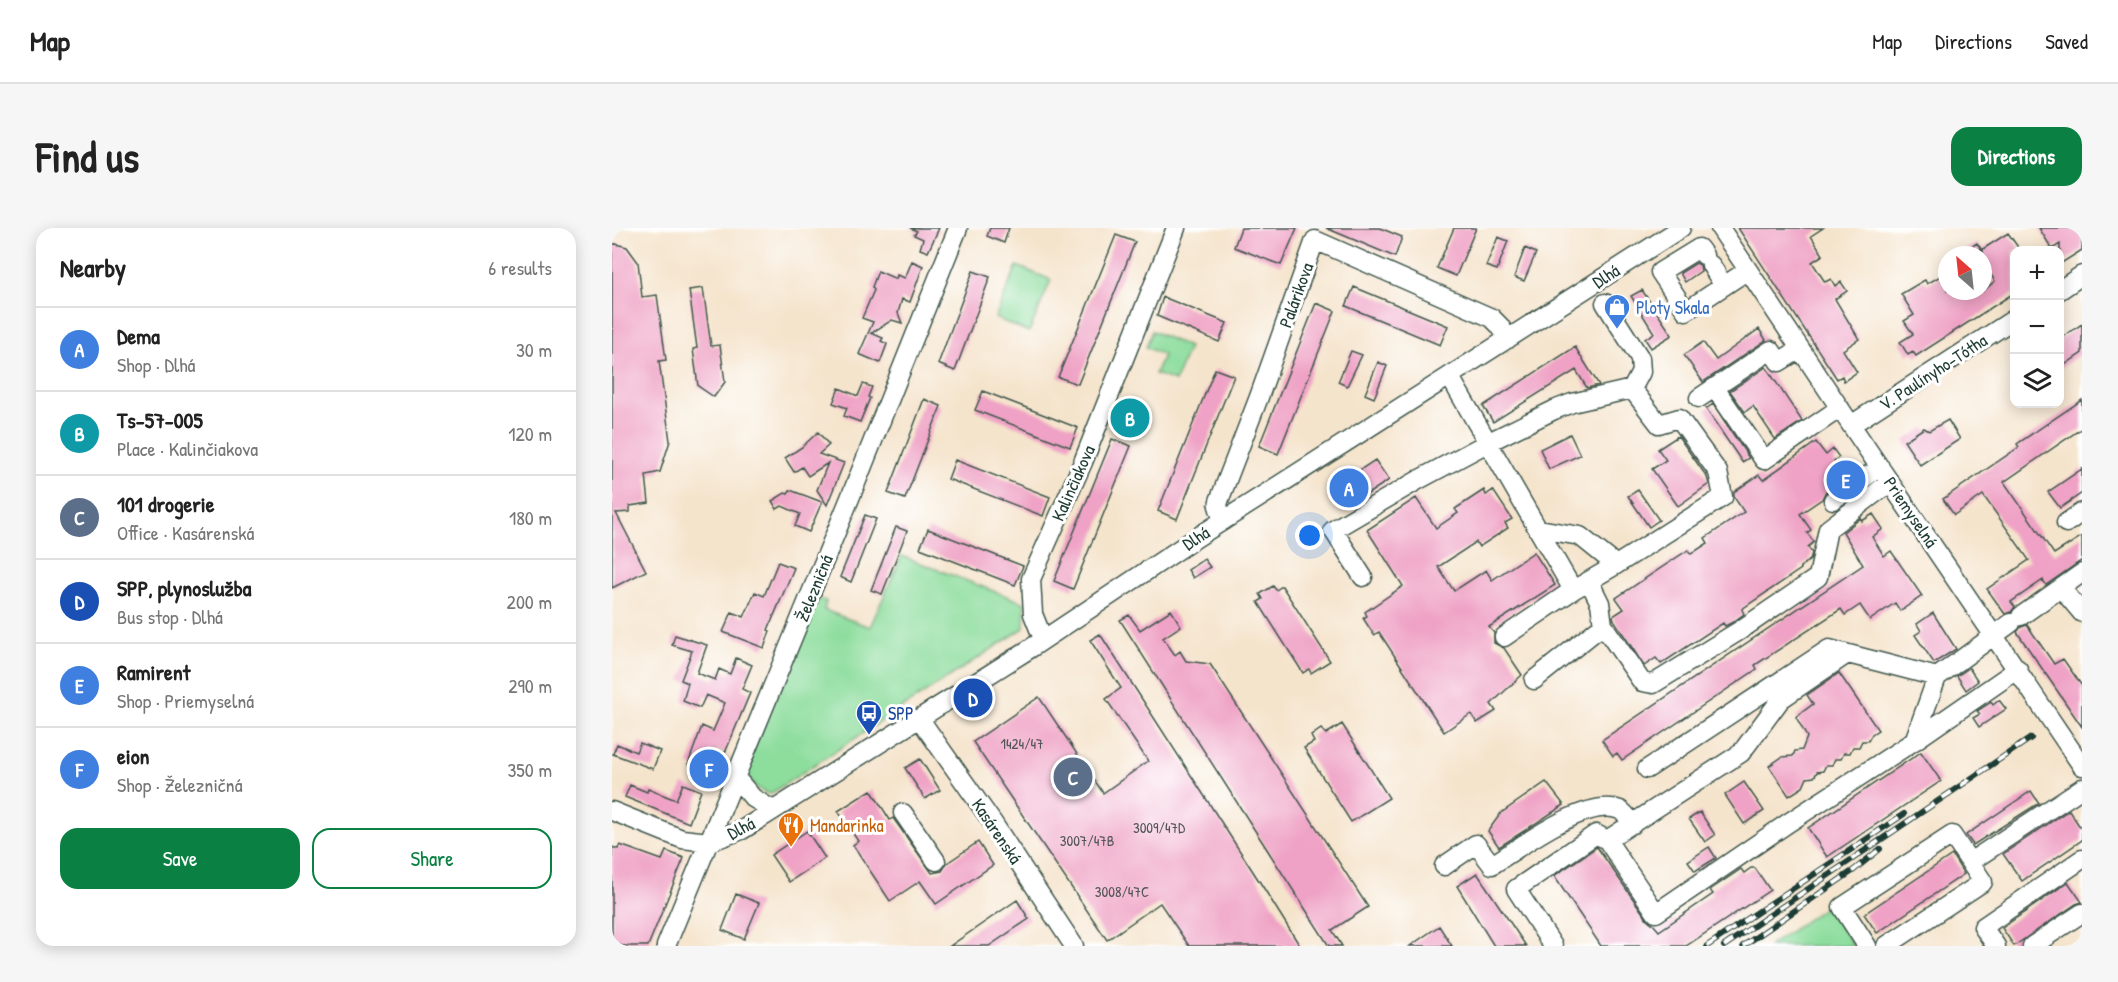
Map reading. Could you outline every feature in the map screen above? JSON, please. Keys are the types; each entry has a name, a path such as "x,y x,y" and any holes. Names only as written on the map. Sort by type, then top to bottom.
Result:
{"street":[{"name":"Železničná","path":"666,946 736,778 821,592 958,228"},
{"name":"Kalinčiakova","path":"1043,639 1033,614 1031,579 1083,462 1176,228"},
{"name":"Dlhá","path":"709,842 742,830 1681,228"},
{"name":"Priemyselná","path":"1720,228 2082,766"},
{"name":"Palárikova","path":"1223,521 1218,506 1219,501 1315,240 1492,318 1508,339"},
{"path":"1724,286 1699,248 1660,272 1686,311 1724,286 1748,270"},
{"path":"2064,287 2082,275"},
{"path":"1364,577 1334,530 1489,442 1572,403 1632,389 1641,372 1640,358 1605,303"},
{"name":"V. Paulínyho-Tótha","path":"1851,425 2010,322"},
{"path":"1699,399 1771,350 1779,362 1800,349"},
{"path":"1450,377 1539,529 1581,586 1600,603 1603,625 1642,682 1653,684 1739,631 1818,577 1828,529 1885,474"},
{"path":"1715,388 1764,460 1840,408"},
{"path":"1503,637 1723,497 1718,472 1679,418 1659,424 1632,389"},
{"path":"1833,500 1885,474"},
{"path":"2066,523 2082,512"},
{"path":"1539,529 1580,536 1616,565"},
{"path":"1914,741 1937,677 2082,573"},
{"path":"2061,588 2082,614"},
{"path":"1534,680 1603,625"},
{"path":"1647,769 1829,649 1937,677"},
{"path":"1608,840 1741,753 1781,699 1847,654"},
{"path":"1554,946 1516,889 1596,834 1608,840 1656,913 2018,669"},
{"name":"Kasárenská","path":"919,718 993,823 1074,946"},
{"path":"736,778 753,798 773,810"},
{"path":"1970,862 2082,788"},
{"path":"1444,866 1476,844 1492,865 1581,812 1612,808 1624,813 1633,824"},
{"path":"612,811 682,839 709,842"},
{"path":"903,813 936,861"},
{"path":"1867,946 1842,907 1952,835 1983,882 1886,946"},
{"path":"1990,944 1983,927 2082,859"},
{"path":"2032,946 2082,913"}],"green space":[{"path":"1017,266 1051,280 1029,332 995,318"},
{"path":"1152,331 1189,347 1175,381 1155,374 1163,355 1146,347"},
{"path":"902,556 1025,603 1024,628 770,794 761,791 751,782 746,768 812,603 819,599 826,601 824,610 870,627"},
{"path":"1827,906 1854,946 1769,946"}],"building":[{"path":"910,228 939,228 928,252 920,249 923,239 914,235 917,231"},
{"path":"990,228 1009,228 1004,243 987,236"},
{"path":"1241,228 1297,228 1281,265 1234,247"},
{"path":"1326,228 1380,228 1402,237 1395,257"},
{"path":"1454,228 1476,228 1456,276 1437,268"},
{"path":"1738,228 1823,228 1811,236 1823,255 1812,262 1825,282 1831,279 1835,286 1841,282 1847,291 1835,299 1859,339 1843,350 1857,372 1844,381 1842,376 1837,379"},
{"path":"2039,228 2082,228 2082,250 2064,261 2064,246 2060,244 2050,246"},
{"path":"2008,233 2017,246 2010,246 2010,296 1916,356 1913,352 1908,355 1900,342 1913,334 1904,321 1914,315 1901,294 1925,280 1927,284 1938,277 1938,300 1992,300 1992,284 1995,281 1992,276 1992,246 1988,246"},
{"path":"1116,235 1135,242 1078,384 1058,377"},
{"path":"1498,237 1508,241 1497,270 1486,266"},
{"path":"612,243 627,247 638,262 642,297 657,295 666,360 659,361 670,441 660,472 646,475 649,503 630,506 630,512 616,513 646,571 612,588"},
{"path":"1525,248 1536,253 1524,281 1514,277"},
{"path":"912,261 923,266 910,302 902,299 898,313 902,323 892,320 871,333 883,338 881,341 887,344 880,363 859,354 873,322 862,318 874,290 872,287 878,271 896,279 897,275 905,278"},
{"path":"1696,263 1700,265 1701,271 1685,282 1680,273"},
{"path":"973,271 990,277 955,371 938,364"},
{"path":"1354,287 1448,326 1440,345 1346,306"},
{"path":"703,288 711,346 720,345 725,382 714,397 698,386 693,349 697,348 689,290"},
{"path":"1642,290 1672,335 1651,348 1645,339 1654,333 1631,296"},
{"path":"1163,297 1227,323 1219,342 1157,316"},
{"path":"1316,303 1335,311 1278,454 1259,446"},
{"path":"2082,324 2082,353 2064,365 2064,354 2064,336"},
{"path":"1759,329 1766,340 1703,382 1684,355 1703,342 1716,360"},
{"path":"1575,347 1599,385 1587,388 1576,370 1493,422 1483,406"},
{"path":"1351,351 1362,355 1347,386 1338,382"},
{"path":"1378,362 1387,366 1374,398 1365,394"},
{"path":"1766,367 1802,421 1775,439 1753,406 1745,412 1730,391"},
{"path":"1215,369 1234,376 1177,519 1158,511"},
{"path":"863,384 872,387 860,422 844,416 847,408 833,403 839,388 858,396"},
{"path":"983,391 1078,428 1070,447 975,410"},
{"path":"924,399 941,406 905,499 888,493"},
{"path":"2082,400 2082,428 2004,482 2054,554 2082,536 2082,560 2046,585 2043,580 2011,602 2015,607 2011,612 2005,614 1987,589 2029,560 1983,495 1954,515 1943,499 2019,447 2017,444"},
{"path":"1713,404 1749,458 1742,462 1706,409"},
{"path":"1948,420 1960,439 1920,465 1904,441 1924,428 1929,431"},
{"path":"818,432 829,445 819,454 844,463 827,505 817,490 828,463 808,476 802,467 794,472 785,458 802,447"},
{"path":"1570,434 1580,455 1549,469 1540,449"},
{"path":"1678,436 1707,477 1709,484 1678,506 1652,469 1666,460 1658,449"},
{"path":"1112,439 1131,446 1073,589 1054,581"},
{"path":"1816,442 1826,455 1833,449 1839,457 1834,461 1845,478 1826,491 1822,499 1800,514 1811,530 1807,533 1814,542 1808,547 1812,553 1810,560 1800,567 1801,569 1742,609 1744,614 1733,622 1725,626 1723,623 1661,664 1656,658 1644,666 1614,620 1613,616 1624,609 1616,598 1688,550 1691,554 1708,543 1705,538 1744,512 1734,497 1734,492 1759,475 1763,480"},
{"path":"955,460 1050,497 1043,516 948,479"},
{"path":"1375,460 1389,480 1351,505 1337,485"},
{"path":"2082,469 2082,493 2060,508 2048,492"},
{"path":"790,490 822,502 809,532 795,526 800,514 782,506 777,509 772,501 785,493 788,494"},
{"path":"1484,490 1486,495 1493,490 1512,519 1505,523 1508,528 1479,547 1476,542 1438,567 1454,591 1486,570 1492,580 1534,552 1555,585 1489,627 1494,633 1494,643 1504,648 1522,675 1491,704 1496,711 1477,723 1471,714 1444,732 1379,632 1374,635 1363,618 1367,616 1365,612 1403,586 1367,530 1416,498 1436,528 1458,513 1455,509"},
{"path":"1638,490 1659,520 1649,527 1628,496"},
{"path":"1873,514 1883,529 1872,537 1884,556 1891,551 1922,596 1900,611 1895,603 1870,620 1860,605 1845,615 1841,609 1755,665 1757,669 1622,760 1617,753 1613,756 1602,740 1863,565 1843,532 1861,518 1862,521"},
{"path":"865,515 876,519 851,582 840,577"},
{"path":"896,527 907,531 882,594 871,590"},
{"path":"928,529 1023,566 1015,585 920,548"},
{"path":"1204,559 1210,567 1193,578 1188,570"},
{"path":"778,562 794,568 768,630 770,631 764,648 723,632 732,612 744,617 755,592 764,596"},
{"path":"1273,586 1276,590 1282,586 1330,661 1311,673 1309,669 1303,673 1258,602 1263,599 1260,594"},
{"path":"1171,610 1181,626 1163,638 1175,655 1180,651 1186,661 1210,664 1368,907 1332,930 1342,946 1329,946 1120,620 1129,615 1140,630"},
{"path":"1933,613 1956,649 1934,663 1915,635 1921,631 1917,624"},
{"path":"2027,625 2054,664 2063,659 2082,686 2082,727 2017,632 2021,627"},
{"path":"1100,634 1300,946 1189,946 1160,903 1107,940 973,742 1039,697 1103,793 1148,761 1106,699 1121,688 1090,640"},
{"path":"675,635 707,645 697,673 715,680 719,669 730,674 736,658 752,665 742,689 750,693 725,753 718,750 709,774 688,764 702,726 713,731 725,703 706,695 700,708 683,701 688,683 681,680 692,651 672,645"},
{"path":"1969,668 1978,681 1966,690 1957,676"},
{"path":"1839,673 1878,730 1868,741 1862,741 1859,747 1853,747 1850,753 1844,753 1841,759 1835,759 1832,765 1826,765 1823,771 1817,772 1814,777 1807,778 1803,787 1789,796 1769,766 1782,757 1793,756 1795,751 1802,750 1807,737 1796,717 1813,704 1807,695"},
{"path":"1999,700 2006,709 1979,727 1973,718 1980,714 1977,711"},
{"path":"1342,724 1389,798 1351,822 1304,748 1314,742 1311,736 1321,729 1326,734"},
{"path":"640,743 660,751 653,769 613,754 617,744 636,752"},
{"path":"1921,752 1941,781 1827,857 1808,828"},
{"path":"920,759 940,790 925,799 905,768"},
{"path":"1546,782 1564,805 1499,847 1488,831 1501,813"},
{"path":"1744,782 1764,811 1744,824 1725,795"},
{"path":"683,784 701,791 689,823 625,797 630,785 676,800"},
{"path":"871,790 890,820 893,818 932,873 942,871 947,863 978,842 993,865 936,904 920,881 890,901 853,845 858,841 838,811"},
{"path":"2031,791 2039,803 1973,845 1966,835"},
{"path":"2069,810 2082,830 2082,840 2022,881 2003,854"},
{"path":"1700,812 1715,835 1705,842 1689,819"},
{"path":"807,831 825,858 789,882 771,855"},
{"path":"620,845 662,860 666,851 684,858 648,946 622,946 612,942 612,847 618,849"},
{"path":"1597,847 1647,919 1659,931 1713,894 1710,890 1741,869 1744,873 1755,868 1770,890 1686,946 1601,946 1554,876"},
{"path":"1709,847 1716,858 1695,871 1688,861"},
{"path":"1952,855 1964,874 1877,933 1864,914"},
{"path":"1477,873 1526,946 1494,946 1457,886"},
{"path":"2068,882 2082,902 2014,946 2002,928"},
{"path":"736,894 759,903 744,939 722,930"},
{"path":"1017,900 1029,919 989,946 950,946"},
{"path":"1439,926 1452,946 1410,946"}],"railway":[{"path":"1724,946 2031,738"},
{"path":"1707,946 1904,814"},
{"path":"1743,946 1854,870 1880,849"}],"place":[{"name":"Ploty Skala","path":"1617,330"},
{"name":"Ts-57-005","path":"1130,418"},
{"name":"Ramirent","path":"1846,480"},
{"name":"Dema","path":"1349,488"},
{"name":"SPP, plynoslužba","path":"973,698"},
{"name":"SPP","path":"869,736"},
{"name":"eion","path":"709,769"},
{"name":"101 drogerie","path":"1073,777"},
{"name":"Mandarinka","path":"791,848"}]}
